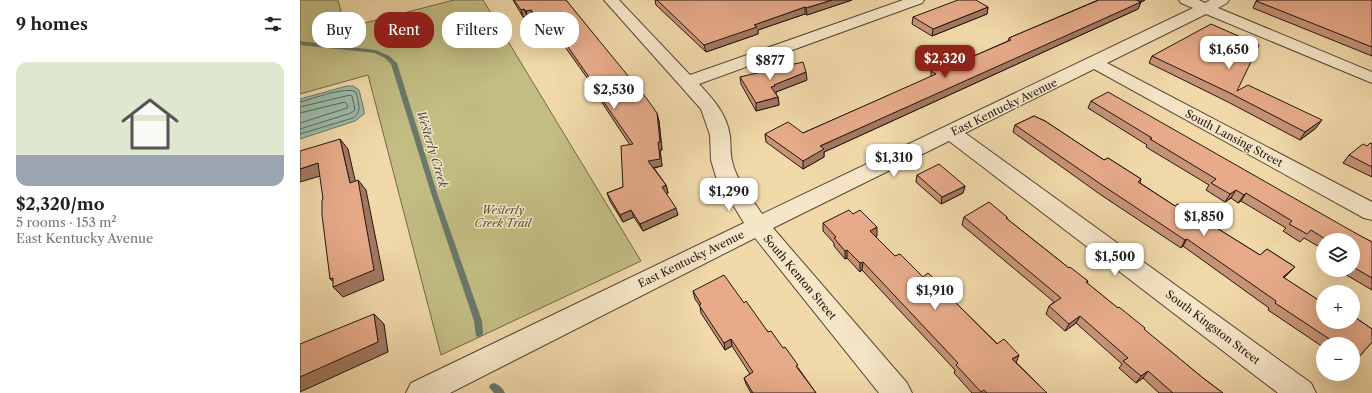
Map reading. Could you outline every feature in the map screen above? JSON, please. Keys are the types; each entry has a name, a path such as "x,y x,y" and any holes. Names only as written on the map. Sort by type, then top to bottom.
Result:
{"street":[{"name":"South Kenton Street","path":"611,0 710,107 716,120 720,135 721,160 727,177 758,226 896,393"},
{"path":"687,82 917,0"},
{"path":"1186,0 1214,4 1372,78"},
{"name":"East Kentucky Avenue","path":"420,393 758,226 1214,4"},
{"name":"South Lansing Street","path":"1095,63 1372,212"},
{"name":"South Kingston Street","path":"951,132 1301,393"}],"green space":[{"name":"Westerly Creek Trail","path":"300,0 338,0 341,12 312,12 312,48 366,48 366,23 374,21 374,48 434,48 434,12 407,12 454,0 483,0 490,12 442,12 442,48 512,48 641,261 441,355 368,75 300,94"}],"water":[{"path":"347,86 353,86 359,90 364,114 355,121 300,139 300,99"}],"building":[{"path":"514,0 566,0 576,12 533,12 531,10 521,10"},
{"path":"657,0 832,0 806,8 805,7 754,25 757,27 704,45"},
{"path":"958,0 976,0 988,7 933,29 913,17"},
{"path":"1099,0 1136,0 1141,2 820,146 824,149 803,161 765,134 788,122 803,133 936,74 931,71 965,57 967,59 1011,40 1009,38"},
{"path":"1372,0 1372,47 1256,1"},
{"path":"579,16 657,113 660,159 648,161 666,185 662,187 676,208 640,224 631,210 620,215 607,193 623,187 621,146 633,144 594,88 596,87 569,48 579,48"},
{"path":"1211,24 1259,45 1237,91 1248,85 1322,120 1305,132 1232,94 1152,56"},
{"path":"803,62 806,72 771,87 778,97 756,103 740,77"},
{"path":"1108,92 1355,233 1316,233 1311,230 1307,234 1289,224 1292,221 1246,193 1244,195 1236,190 1230,194 1211,183 1216,179 1091,101"},
{"path":"1034,116 1045,121 1104,160 1108,158 1141,179 1138,182 1175,206 1178,204 1260,255 1267,249 1295,267 1283,277 1316,298 1316,329 1360,329 1360,321 1372,329 1372,342 1360,356 1360,337 1326,337 1275,303 1276,301 1187,239 1185,240 1105,187 1015,125"},
{"path":"340,139 350,183 358,180 374,270 333,287 333,278 330,279 322,215 323,199 318,163 300,169 300,151"},
{"path":"1370,143 1372,144 1372,167 1349,155 1363,144 1367,146"},
{"path":"939,164 965,186 942,197 917,175"},
{"path":"989,202 1007,217 1006,218 1069,268 1070,267 1088,281 1086,282 1145,328 1144,329 1223,393 1173,393 1148,371 1141,376 1123,361 1128,358 1080,316 1069,324 1049,306 1061,298 964,217"},
{"path":"849,210 853,214 860,210 877,227 870,231 895,256 900,254 923,277 928,273 997,344 1004,339 1019,355 1012,359 1047,393 987,393 984,390 981,392 956,365 958,363 863,262 860,263 847,250 845,251 834,238 836,237 823,223"},
{"path":"1360,236 1372,242 1372,278 1360,271"},
{"path":"724,275 744,303 746,301 768,332 771,331 783,348 785,347 798,365 796,366 816,393 753,393 744,378 753,372 731,339 724,343 699,305 701,304 693,291"},
{"path":"374,314 378,342 300,377 300,344"}],"waterway":[{"name":"Westerly Creek","path":"300,43 376,52 387,57 394,63 434,193 478,321 479,333"},
{"name":"Westerly Creek","path":"494,387 500,393"}]}
